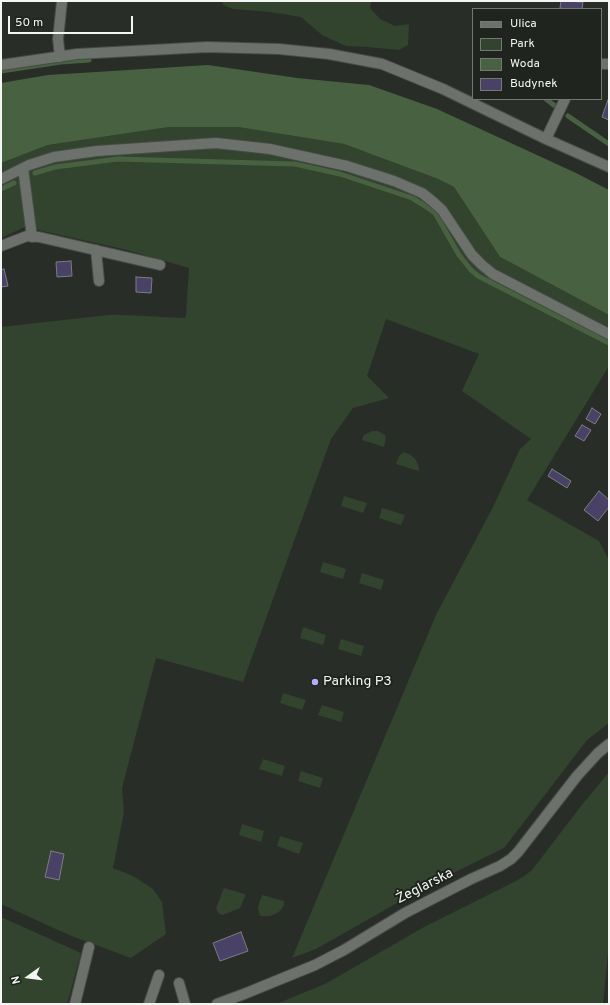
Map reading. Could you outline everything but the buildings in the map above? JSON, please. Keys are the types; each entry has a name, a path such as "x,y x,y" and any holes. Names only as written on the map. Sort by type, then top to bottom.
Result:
{"street":[{"path":"60,57 58,39 62,1"},
{"path":"1,65 77,54 207,47 279,49 329,54 382,64 444,89 546,139 609,167"},
{"path":"546,139 565,100"},
{"path":"1,179 29,165 54,157 97,151 216,143 270,149 347,166 394,181 422,193 442,210 472,255 493,274 609,334"},
{"path":"23,168 32,236"},
{"path":"1,246 26,236 32,236 160,264"},
{"path":"96,250 99,281"},
{"name":"Żeglarska","path":"217,1004 315,965 344,950 405,912 500,866 511,859 577,776 598,753 609,744"},
{"path":"75,1004 89,947"},
{"path":"149,1004 159,975"},
{"path":"179,983 184,1004"}],"green space":[{"path":"222,1 373,1 370,8 380,19 395,26 409,24 408,45 399,50 346,46 322,35 301,17 270,12 233,9 223,5"},
{"path":"169,127 238,127 344,144 438,179 454,187 500,257 609,315 609,366 527,500 599,541 609,560 609,723 587,740 504,848 427,886 316,949 292,958 436,615 493,507 520,449 531,439 462,391 479,354 386,319 367,376 389,398 353,408 331,439 243,682 156,658 122,788 124,812 113,868 133,876 153,889 162,902 166,934 131,958 69,935 1,904 1,327 108,315 185,318 189,268 127,250 25,227 1,238 1,163 48,145"},
{"path":"372,431 378,431 385,435 386,438 384,447 362,440 364,435"},
{"path":"404,452 411,455 416,460 419,471 396,464 399,456"},
{"path":"344,496 367,503 363,513 341,506"},
{"path":"382,508 405,515 401,525 379,518"},
{"path":"323,562 346,569 343,579 320,572"},
{"path":"362,573 384,580 381,590 359,583"},
{"path":"303,627 326,635 323,645 300,638"},
{"path":"341,639 364,646 361,656 338,649"},
{"path":"283,693 306,700 302,710 280,703"},
{"path":"322,705 344,712 341,722 318,715"},
{"path":"263,759 285,766 282,776 259,769"},
{"path":"301,771 323,778 320,788 298,781"},
{"path":"609,772 609,943 603,1004 276,1004 325,984 424,927 523,877 532,870"},
{"path":"242,824 264,831 261,842 239,835"},
{"path":"280,836 303,843 299,854 277,846"},
{"path":"224,888 245,894 245,896 240,908 223,915 219,914 216,908"},
{"path":"262,895 284,901 284,905 277,913 270,916 261,916 259,914 258,907"},
{"path":"1,917 81,953 67,1004 1,1004"}],"water":[{"path":"208,65 297,78 369,85 437,109 576,173 609,190 609,315 500,257 454,187 438,179 344,144 238,127 169,127 48,145 1,163 1,83 48,75"}],"waterway":[{"path":"1,71 61,62 89,60"},
{"path":"547,100 555,106"},
{"path":"568,116 609,144"},
{"path":"35,173 55,167 118,159 295,164 340,174 412,198 425,206 435,213 459,255 478,276 609,343"},
{"path":"1,189 14,183"}],"place":[{"name":"Parking P3","path":"315,682"}]}
